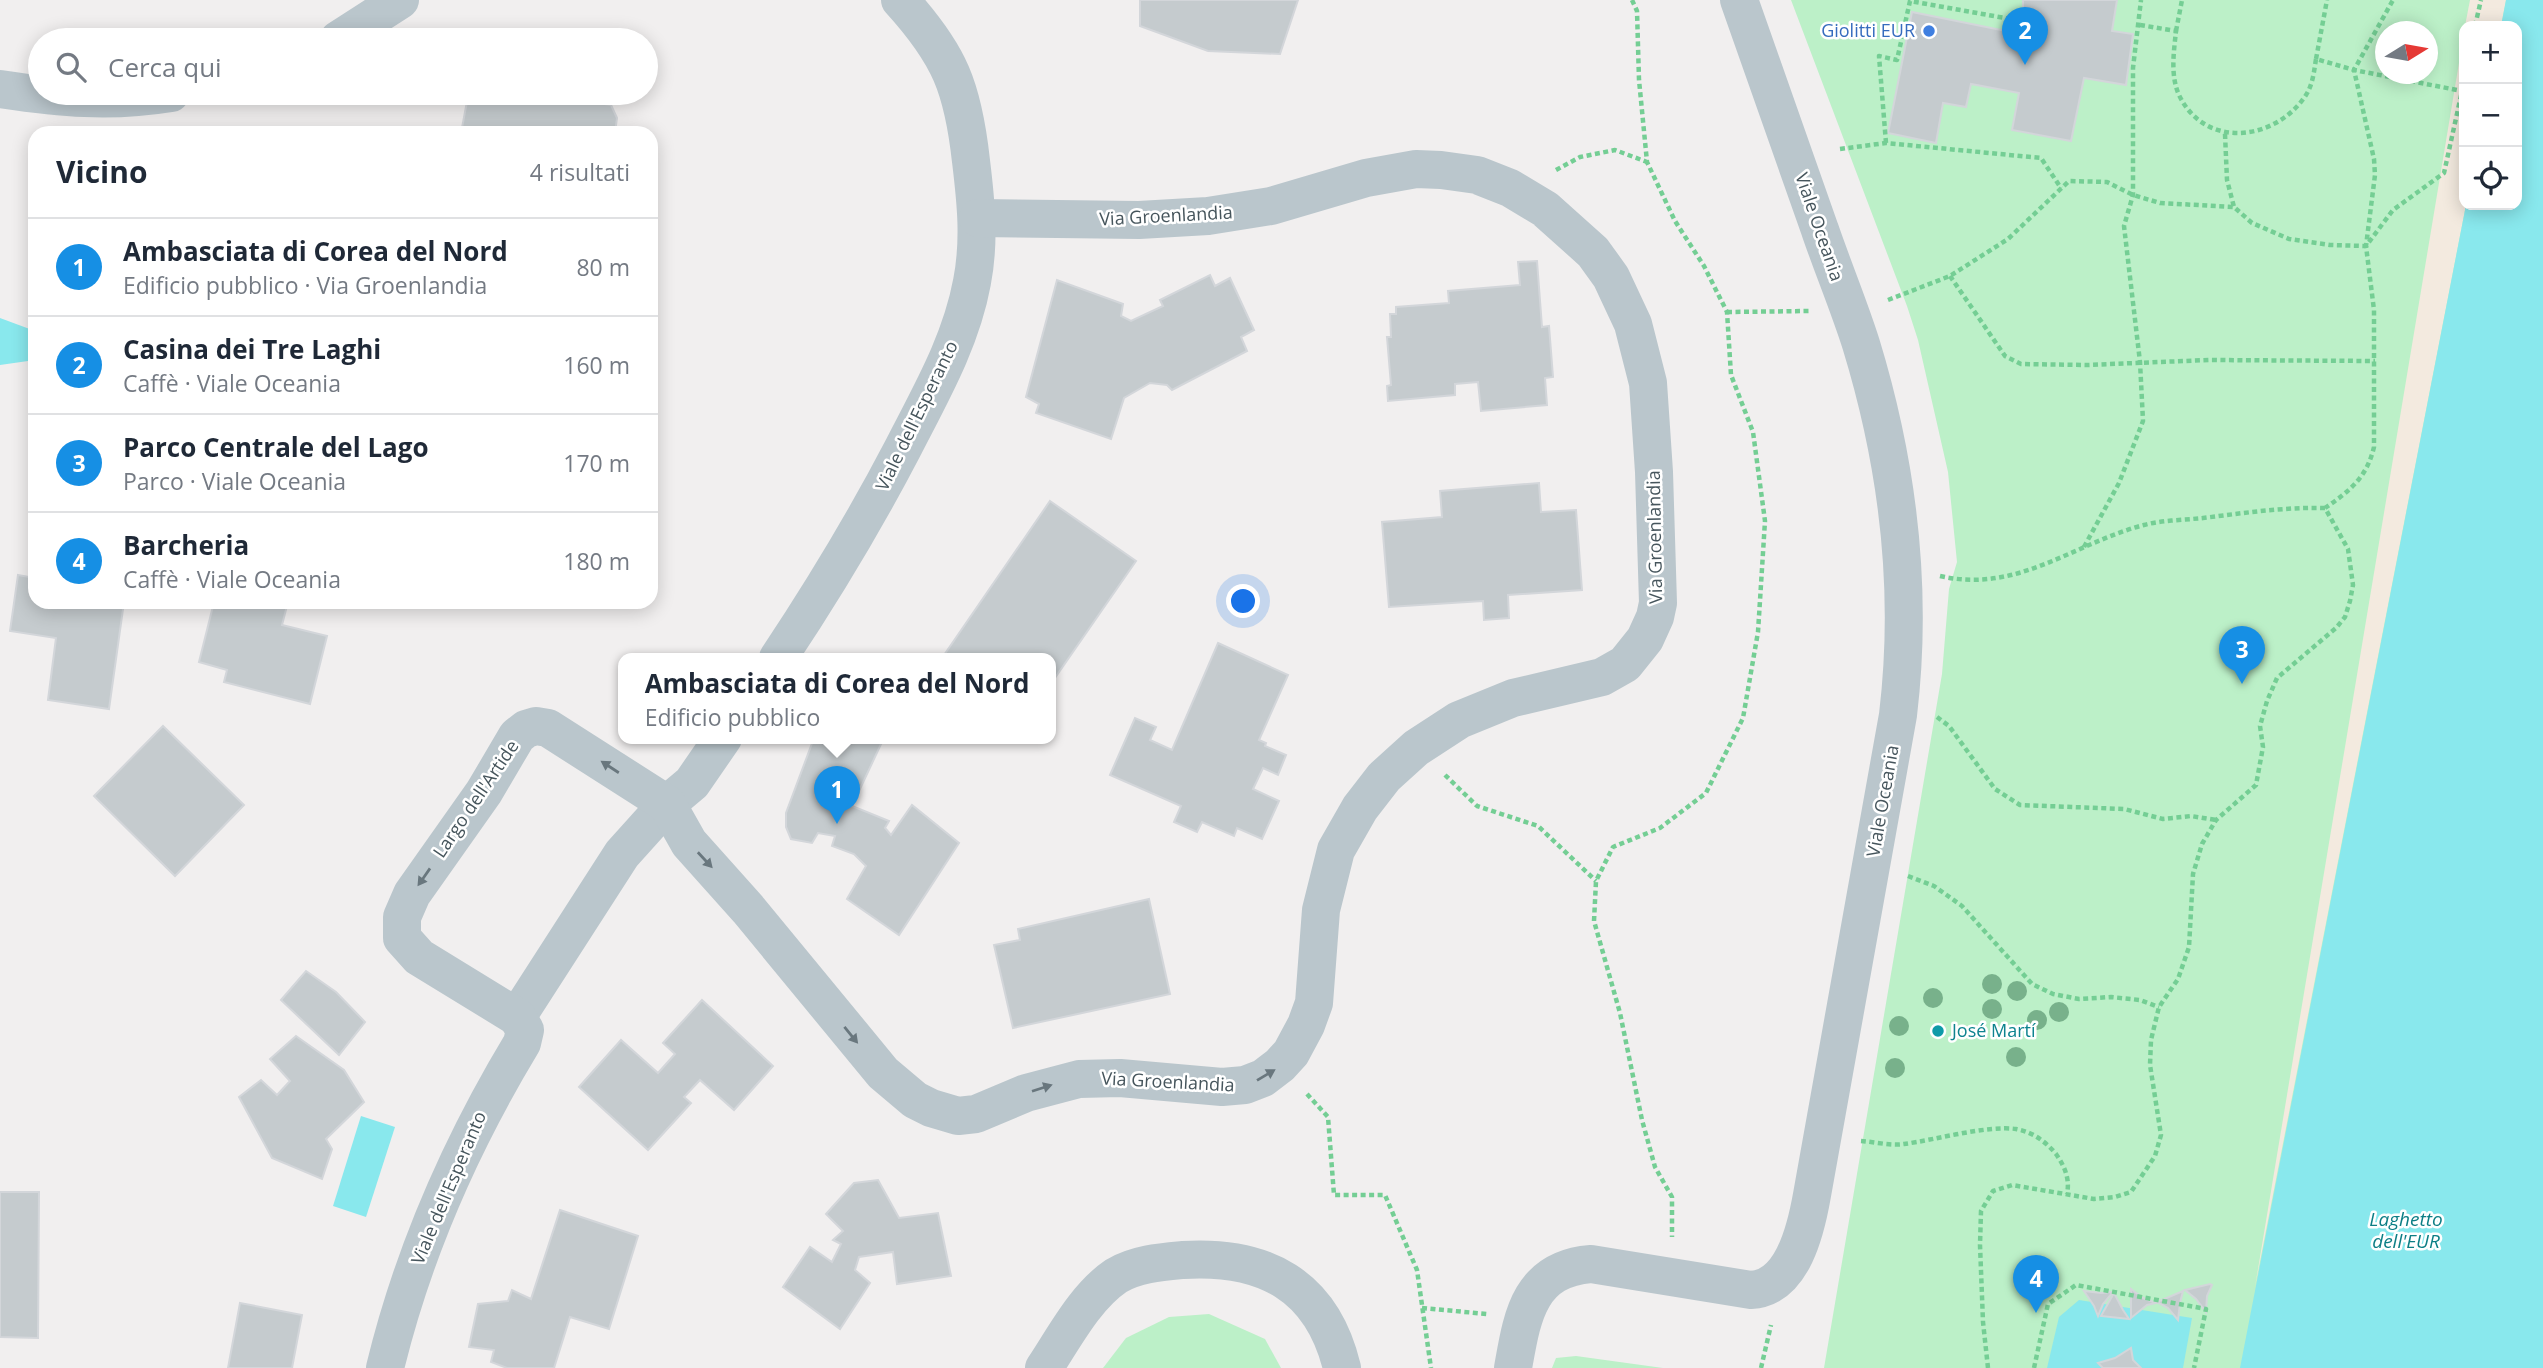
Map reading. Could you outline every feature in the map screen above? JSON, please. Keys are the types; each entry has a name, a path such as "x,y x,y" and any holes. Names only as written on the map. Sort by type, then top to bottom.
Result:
{"street":[{"path":"357,28 400,0"},
{"name":"Viale dell'Esperanto","path":"781,653 845,556 924,411 948,359 968,303 972,281 978,218 967,132 951,69 929,32 900,0"},
{"name":"Viale Oceania","path":"1513,1368 1522,1319 1536,1290 1550,1278 1574,1266 1591,1264 1742,1289 1761,1289 1770,1286 1792,1258 1806,1226 1871,870 1900,694 1904,575 1893,473 1867,366 1739,0"},
{"path":"0,89 28,93"},
{"name":"Via Groenlandia","path":"667,804 689,843 748,909 874,1063 903,1092 930,1108 958,1116 975,1114 1035,1090 1079,1079 1120,1079 1222,1087 1245,1085 1263,1078 1280,1065 1301,1039 1314,1003 1321,910 1336,850 1384,777 1416,748 1452,724 1487,707 1528,694 1588,681 1614,671 1625,664 1637,650 1655,617 1658,603 1651,406 1633,324 1611,277 1593,252 1553,215 1524,196 1477,175 1416,169 1366,178 1271,206 1209,216 1130,220 978,218"},
{"name":"Largo dell'Artide","path":"517,1017 419,957 406,944 400,929 412,894 484,792 517,736 536,726 548,728 667,804"},
{"path":"517,1017 622,854 667,804 692,783 719,744"},
{"name":"Viale dell'Esperanto","path":"385,1368 415,1265 440,1201 472,1129 522,1043 525,1030 517,1017"},
{"path":"1044,1368 1085,1308 1115,1277 1151,1264 1199,1259 1250,1264 1275,1274 1298,1288 1325,1323 1342,1368"}],"path":[{"path":"2084,547 2119,483 2143,421 2140,362 2124,226 2133,195 2133,68 2141,0"},
{"path":"2182,0 2176,31 2174,70 2178,93 2201,121 2225,134 2256,131 2288,115 2307,93 2312,82 2327,0"},
{"path":"1904,575 1938,575 1959,580 1979,580 2045,566 2084,547 2147,524 2292,507 2325,508 2351,491 2359,482 2371,460 2375,419 2371,274 2367,246 2375,175 2374,159 2354,70 2393,0"},
{"path":"2476,21 2481,0"},
{"path":"1886,143 1880,56 1897,60 1910,1 2027,22"},
{"path":"2140,25 2176,31"},
{"path":"2316,59 2354,70 2459,90"},
{"path":"2367,246 2393,210 2444,173 2459,105"},
{"path":"2225,134 2227,180 2234,207 2252,223 2289,239 2330,245 2367,246"},
{"path":"1840,149 1886,143 2041,158 2061,188"},
{"path":"1524,196 1535,183 1580,157 1615,150 1647,162"},
{"path":"1727,312 1796,313 1892,299 1950,276 2008,239 2069,181 2107,182 2160,204 2234,207"},
{"path":"1950,276 2005,356 2021,364 2076,365 2209,360 2375,361"},
{"path":"1987,1368 1981,1284 1981,1211 1993,1191 2012,1185 2094,1199 2115,1197 2131,1192 2155,1156 2161,1135 2150,1065 2151,1040 2159,1007 2178,979 2189,947 2193,874 2202,844 2216,820 2256,785 2263,747 2260,726 2277,678 2336,628 2350,601 2353,585 2348,548 2325,508"},
{"path":"1900,694 1949,726 1995,789 2020,805 2124,810 2163,819 2191,816 2216,820"},
{"path":"1416,748 1476,806 1538,826 1596,881"},
{"path":"1871,870 1902,874 1934,886 1962,906 2032,984 2053,994 2079,999 2111,997 2140,1000 2159,1007"},
{"path":"1280,1065 1328,1117 1334,1195 1385,1195 1417,1270 1431,1368"},
{"path":"1824,1133 1853,1140 1900,1145 1947,1136 2016,1129 2047,1143 2067,1174 2067,1194"},
{"path":"2034,1368 2048,1304 2076,1284 2206,1309 2194,1368"},
{"path":"1422,1308 1472,1313"}],"green space":[{"path":"1791,0 2543,0 2543,1368 1824,1368 1942,674 1949,589 1957,562 1948,472 1918,340"},
{"path":"1209,1314 1265,1339 1281,1368 1103,1368 1126,1338 1169,1317"},
{"path":"1576,1356 1663,1368 1552,1368 1556,1358"}],"sand":[{"path":"2470,0 2506,0 2502,21 2466,21"},
{"path":"2459,63 2459,210 2465,210 2255,1287"}],"water":[{"name":"Laghetto dell'EUR","path":"2506,0 2543,0 2543,1368 2240,1368 2465,210 2522,210 2522,21 2502,21"},
{"path":"0,318 28,328 28,361 0,365"},
{"path":"361,1116 395,1127 366,1217 333,1206"},
{"path":"2079,1300 2192,1318 2183,1368 2047,1368 2059,1317"}],"building":[{"path":"1140,0 1298,0 1280,54 1208,51 1140,26"},
{"path":"2023,0 2117,0 2112,31 2133,34 2126,85 2084,78 2071,141 2012,130 2019,93 1971,84 1966,107 1943,103 1936,143 1888,133 1912,12 2016,33 2014,40 2023,42"},
{"path":"466,105 611,105 617,118 616,126 462,126"},
{"path":"1537,261 1542,327 1549,326 1553,377 1545,378 1547,405 1481,411 1478,382 1455,384 1455,395 1388,401 1387,386 1391,385 1387,337 1391,337 1390,314 1396,314 1396,307 1449,303 1448,291 1520,285 1518,262"},
{"path":"1210,275 1215,286 1230,278 1254,330 1241,337 1247,351 1172,390 1167,385 1150,383 1124,398 1111,439 1036,413 1039,404 1026,397 1057,280 1123,304 1121,316 1131,321 1163,306 1160,300"},
{"path":"1539,483 1541,512 1576,510 1582,590 1508,595 1509,618 1484,620 1483,601 1389,607 1382,522 1442,517 1440,491"},
{"path":"1050,501 1136,561 1056,676 1056,653 945,653"},
{"path":"18,575 28,577 28,609 123,609 109,709 48,700 56,638 10,631"},
{"path":"212,609 286,609 282,625 327,636 310,704 224,682 227,670 199,662"},
{"path":"1218,643 1288,675 1259,740 1266,743 1265,746 1286,755 1278,775 1263,768 1253,789 1279,801 1262,839 1237,828 1234,836 1202,822 1197,832 1174,822 1181,806 1110,775 1135,718 1156,727 1150,740 1172,750"},
{"path":"163,726 244,805 175,876 94,796"},
{"path":"812,744 881,744 852,806 889,821 885,828 891,835 912,805 959,843 899,935 847,899 866,866 854,854 832,846 835,836 818,833 812,843 791,839 786,827 786,813"},
{"path":"1149,899 1170,994 1013,1028 994,945 1020,940 1018,929"},
{"path":"306,971 336,992 365,1022 339,1055 281,1000"},
{"path":"702,1000 773,1066 734,1110 700,1080 684,1097 691,1103 648,1150 579,1087 621,1040 658,1073 675,1054 663,1043"},
{"path":"296,1036 344,1070 364,1102 326,1139 332,1149 322,1179 272,1158 239,1097 261,1080 277,1095 290,1081 270,1059"},
{"path":"878,1180 899,1218 938,1213 951,1276 897,1284 893,1252 859,1257 855,1270 870,1283 840,1329 783,1287 810,1247 832,1262 841,1244 833,1240 843,1231 826,1214 854,1183"},
{"path":"0,1192 39,1192 38,1338 0,1337"},
{"path":"560,1210 638,1236 609,1329 570,1317 554,1368 507,1368 491,1362 494,1350 469,1347 478,1304 508,1301 512,1290 531,1299"},
{"path":"2212,1285 2207,1296 2206,1312 2185,1290"},
{"path":"2131,1289 2156,1303 2147,1305 2131,1318"},
{"path":"2084,1291 2113,1292 2103,1304 2098,1316"},
{"path":"2183,1291 2178,1320 2168,1308 2157,1302"},
{"path":"2114,1293 2123,1310 2129,1319 2101,1316"},
{"path":"240,1303 302,1315 292,1368 228,1368"},
{"path":"2131,1348 2133,1360 2141,1368 2103,1368 2098,1363 2115,1358"}],"place":[{"name":"Giolitti EUR","path":"1929,31"},
{"name":"Casina dei Tre Laghi","path":"2025,65"},
{"name":"Parco Centrale del Lago","path":"2242,684"},
{"name":"Ambasciata di Corea del Nord","path":"837,824"},
{"name":"José Martí","path":"1938,1031"},
{"name":"Barcheria","path":"2036,1313"}]}
